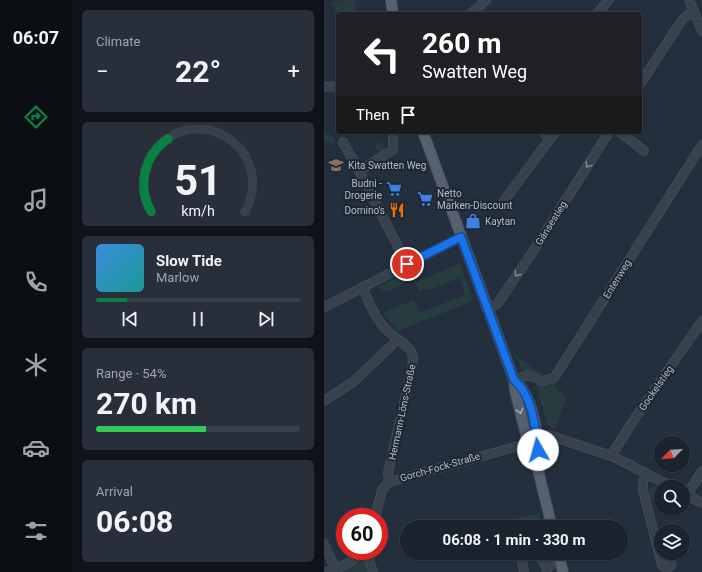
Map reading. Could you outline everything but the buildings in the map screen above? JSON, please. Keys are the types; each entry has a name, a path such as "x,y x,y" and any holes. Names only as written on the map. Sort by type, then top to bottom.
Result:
{"main road":[{"path":"391,0 393,12"},
{"path":"424,134 514,380 515,391 532,440 531,455 537,466 550,520"},
{"path":"560,560 563,572"}],"street":[{"path":"473,12 486,0"},
{"path":"599,12 609,0"},
{"path":"688,0 702,31"},
{"path":"642,81 682,20 693,12"},
{"path":"324,87 336,86"},
{"name":"Gänsestieg","path":"488,309 498,303 532,253 608,134"},
{"path":"623,134 644,151"},
{"path":"503,202 553,135"},
{"path":"359,170 393,150 392,138"},
{"path":"342,142 359,170 407,264"},
{"name":"Entenweg","path":"514,380 528,376 542,381 554,378 702,145"},
{"path":"324,307 461,237"},
{"name":"Hermann-Löns-Straße","path":"362,287 379,321 385,329 411,351 414,361 388,473 389,482"},
{"name":"Gockelstieg","path":"611,456 635,418 702,321"},
{"path":"324,401 353,382 397,339"},
{"name":"Gorch-Fock-Straße","path":"377,508 382,490 389,482 522,445 544,436 554,437 611,456 658,480"},
{"path":"690,487 702,471"},
{"path":"646,474 643,482 643,490 654,527"},
{"path":"690,497 702,503"},
{"path":"324,544 336,570"},
{"path":"524,572 522,561 524,558 536,554 540,557 547,570 556,560"},
{"path":"327,572 336,570 353,560"},
{"path":"369,560 372,572"},
{"path":"662,560 662,564 666,568 671,569"}],"green space":[{"path":"355,0 357,12 337,12 330,2"},
{"path":"324,129 327,134 333,137 335,144 324,142"},
{"path":"381,142 386,150 381,156 374,145"},
{"path":"460,263 473,301 397,331 383,312 414,300 419,313 465,295 459,279 462,278 462,276 430,290 425,289 419,292 416,283"},
{"path":"406,273 408,278 403,284 397,287 383,291 378,287"},
{"path":"514,355 545,376 523,370"},
{"path":"555,382 555,388 566,397 555,430 548,425 536,384 547,385"},
{"path":"654,486 654,497 649,498 649,489"},
{"path":"539,513 540,520 512,520"},
{"path":"364,560 368,564 370,572 342,572"}],"place":[{"name":"Kita Swatten Weg","path":"336,165"},
{"name":"Budni - Drogerie","path":"394,189"},
{"name":"Netto Marken-Discount","path":"425,199"},
{"name":"Domino's","path":"397,210"},
{"name":"Kaytan","path":"473,221"}],"route":[{"path":"407,264 461,237 514,380 522,387 527,398 535,425 538,450"}]}
